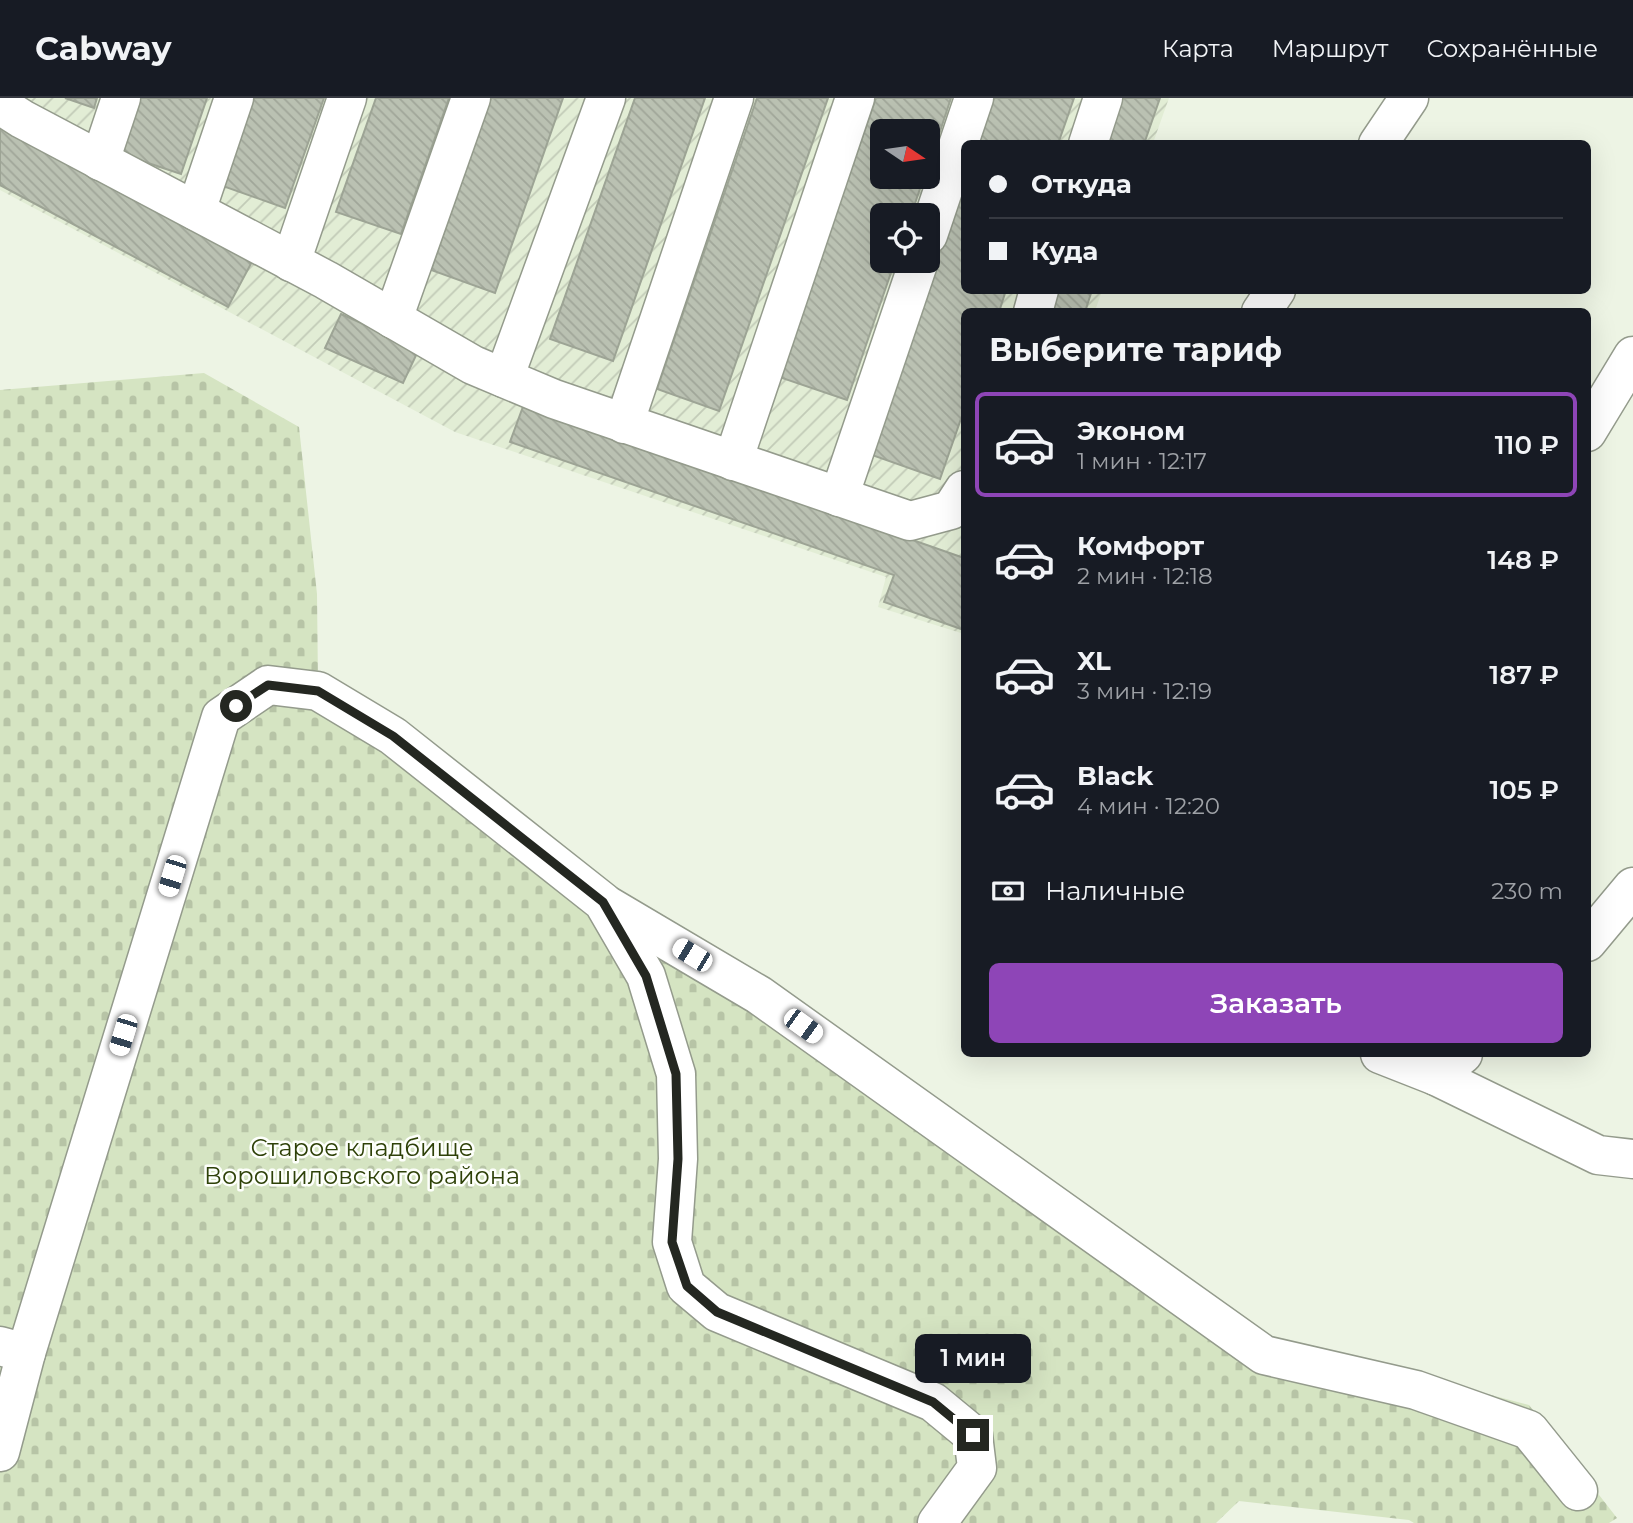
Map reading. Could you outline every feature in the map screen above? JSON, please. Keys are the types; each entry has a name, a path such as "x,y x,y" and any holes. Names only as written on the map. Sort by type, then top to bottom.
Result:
{"lane":[{"path":"100,161 121,98"},
{"path":"196,211 234,98"},
{"path":"291,262 347,98"},
{"path":"393,319 471,98"},
{"path":"504,378 606,98"},
{"path":"625,424 734,98"},
{"path":"733,461 855,98"},
{"path":"939,203 974,98"},
{"path":"1089,140 1103,98"},
{"path":"1381,140 1409,98"},
{"path":"0,105 291,262 473,365 554,399 910,522 951,510 961,495"},
{"path":"839,497 915,273"},
{"path":"1591,425 1633,356"},
{"path":"0,1452 13,1350 221,717 268,685 318,691 393,736 603,902 759,995 1264,1354 1416,1390 1529,1430 1578,1491"},
{"path":"1591,937 1633,887"},
{"path":"603,902 646,976 676,1074 678,1159 672,1242 687,1286 717,1312 933,1402 973,1435 977,1468 937,1523"},
{"path":"1399,1057 1449,1065 1598,1156 1633,1158"}],"shaded area":[{"path":"0,98 1169,98 1154,140 961,140 961,294 1101,294 1096,308 961,308 961,633 878,607 886,577 455,432 0,190"}],"green space":[{"name":"Старое кладбище Ворошиловского района","path":"204,373 299,427 317,594 318,685 606,891 1271,1349 1381,1366 1529,1405 1617,1518 1609,1523 1414,1523 1409,1520 1239,1501 1216,1523 0,1523 0,390"}],"building":[{"path":"65,98 97,98 94,108"},
{"path":"133,98 207,98 181,174 115,152"},
{"path":"247,98 324,98 285,208 217,184"},
{"path":"376,98 449,98 401,234 336,212"},
{"path":"491,98 563,98 495,293 431,270"},
{"path":"635,98 705,98 613,361 550,339"},
{"path":"757,98 828,98 719,411 657,389"},
{"path":"876,98 951,98 940,131 940,119 870,119 870,189 920,189 915,203 870,203 870,273 891,273 847,400 779,377"},
{"path":"994,98 1074,98 1059,140 979,140"},
{"path":"1122,98 1160,98 1145,140 1107,140"},
{"path":"0,122 254,258 228,307 0,185"},
{"path":"961,191 961,294 1005,294 1000,308 961,308 961,419 940,479 869,454 932,273 940,273 940,251"},
{"path":"1054,294 1091,294 1086,308 1049,308"},
{"path":"341,314 419,349 403,383 325,348"},
{"path":"524,404 961,557 961,629 884,602 894,575 510,442"}],"route":[{"path":"236,706 268,685 318,691 393,736 603,902 646,976 676,1074 678,1159 672,1242 687,1286 717,1312 933,1402 973,1435"}]}
